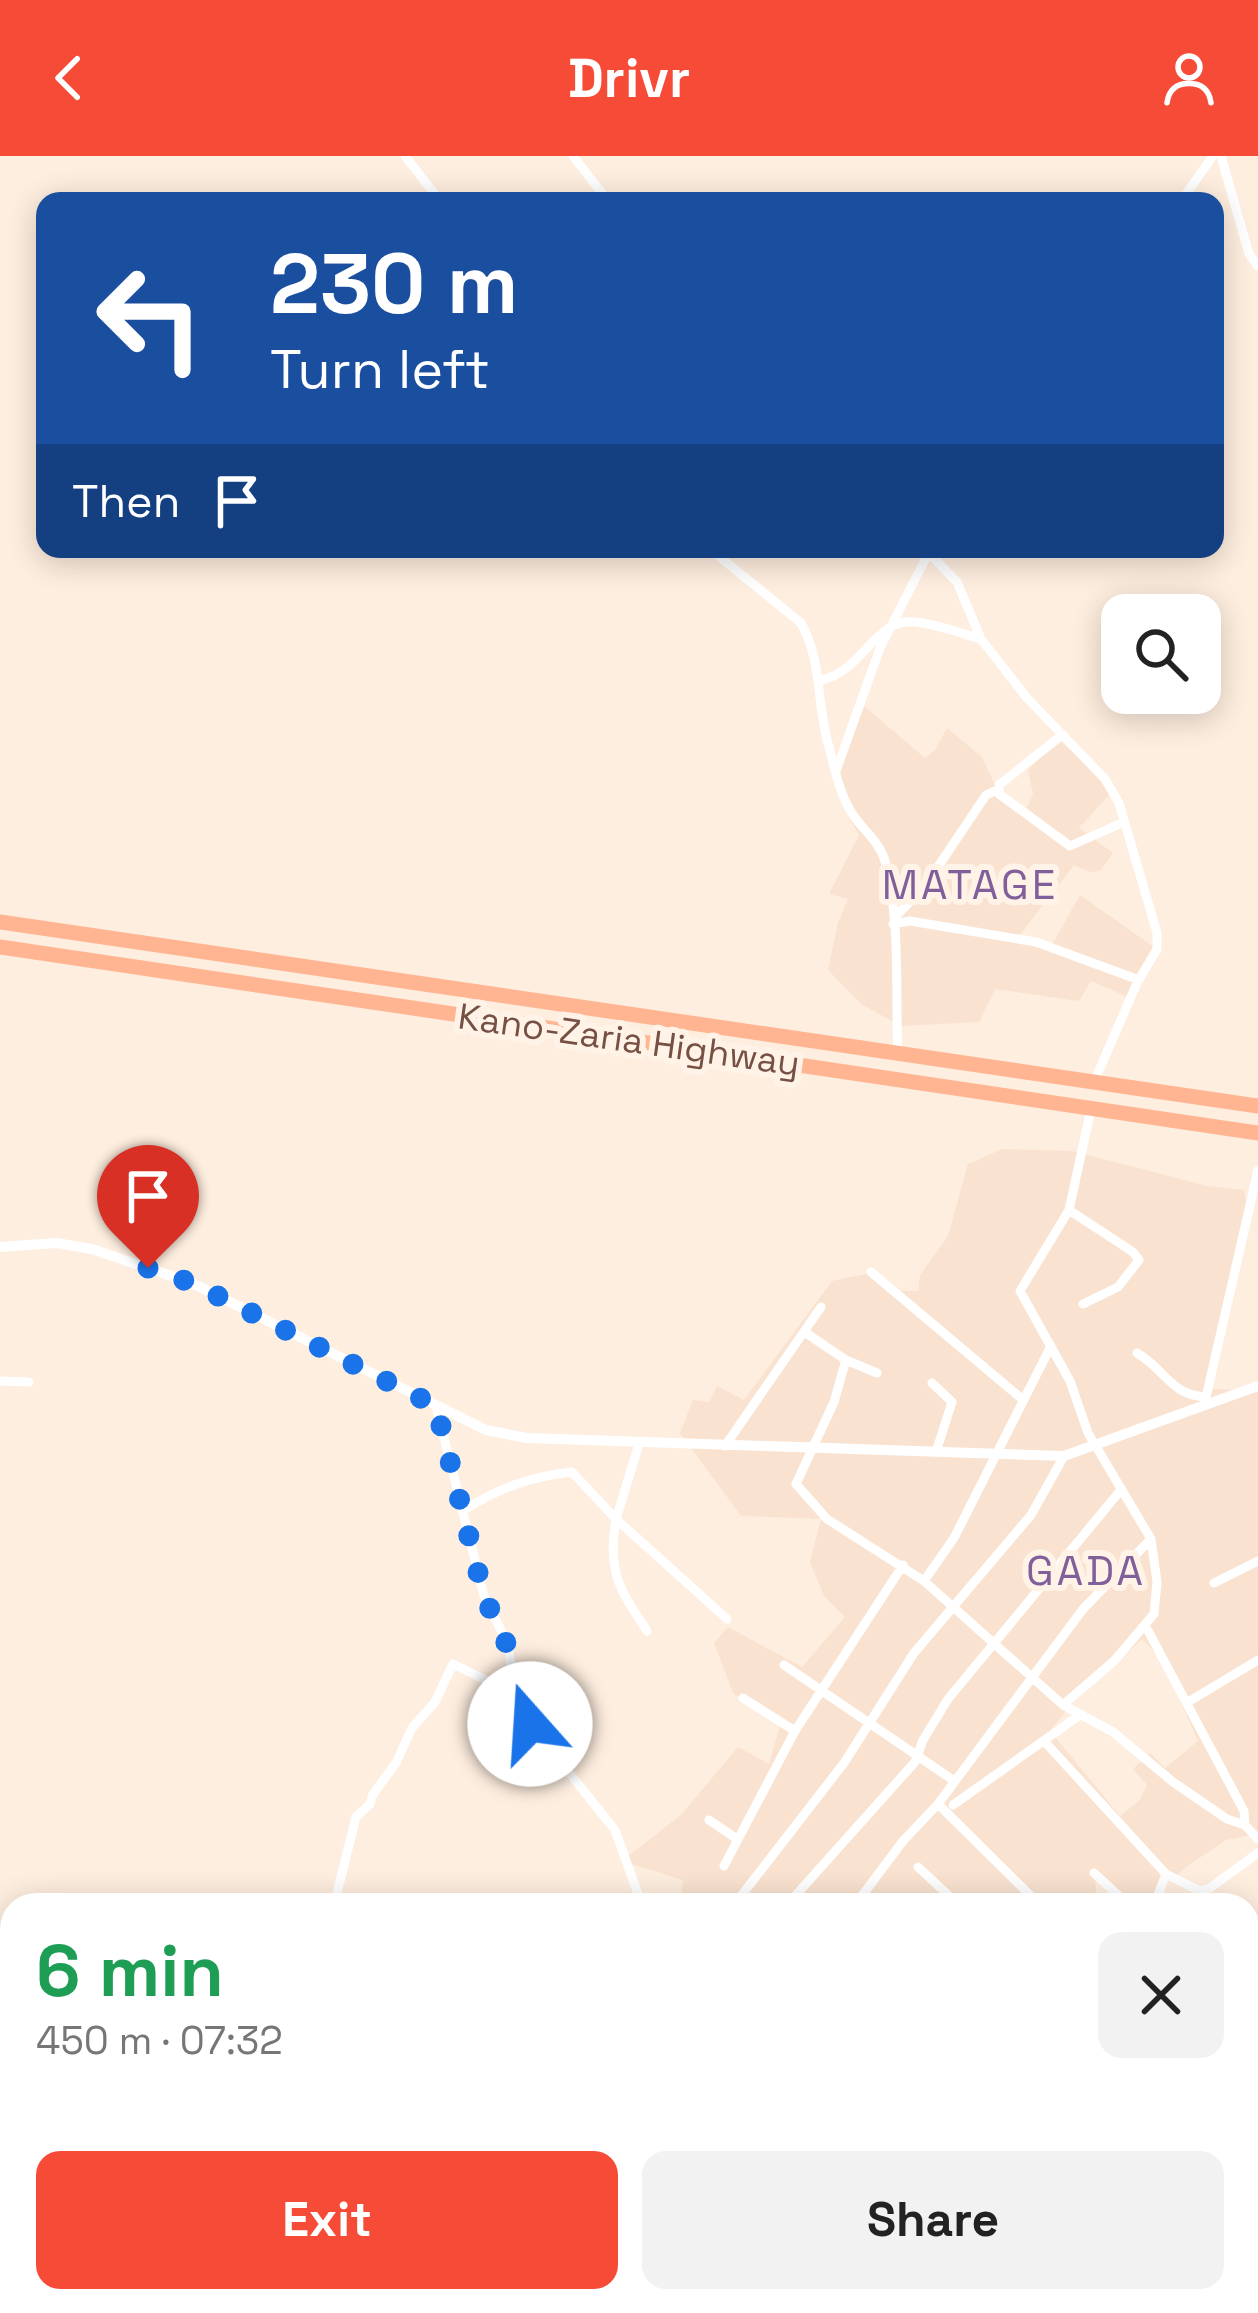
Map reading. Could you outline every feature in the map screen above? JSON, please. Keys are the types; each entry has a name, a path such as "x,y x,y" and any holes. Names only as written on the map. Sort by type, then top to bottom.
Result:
{"highway":[{"name":"Kano-Zaria Highway","path":"0,922 1258,1106"},
{"name":"Kano-Zaria Highway","path":"0,947 1258,1133"}],"street":[{"path":"405,156 434,192"},
{"path":"573,156 601,192"},
{"path":"1188,192 1217,156"},
{"path":"1217,156 1249,254 1258,266"},
{"path":"1240,224 1258,220"},
{"path":"721,558 801,622 821,680 819,698 850,811 884,856 893,921 898,1054"},
{"path":"836,771 892,624 925,558"},
{"path":"935,558 957,582 981,639 1027,698 1105,779 1124,822 1157,933 1157,949 1094,1082"},
{"path":"821,680 847,671 892,624 912,621 981,639"},
{"path":"997,790 998,784 1062,735"},
{"path":"893,921 925,886 986,795 997,790"},
{"path":"997,790 1070,846 1124,822"},
{"path":"893,921 1036,942 1139,980"},
{"path":"1063,1705 1114,1661 1154,1614 1157,1582 1151,1539 1096,1446 1051,1346 1020,1292 1069,1210 1091,1106"},
{"path":"1205,1401 1258,1170"},
{"path":"1069,1210 1138,1260 1118,1287 1084,1304"},
{"path":"0,1247 56,1243 92,1249 192,1283 486,1430 526,1438 1064,1456 1205,1401 1258,1386"},
{"path":"871,1272 1022,1399"},
{"path":"724,1447 821,1307"},
{"path":"806,1334 877,1373"},
{"path":"924,1581 954,1538 1051,1346"},
{"path":"1137,1353 1159,1366 1175,1389 1205,1401"},
{"path":"846,1360 834,1402 796,1484 827,1519 924,1581 1063,1705 1113,1732 1258,1839"},
{"path":"0,1381 28,1382"},
{"path":"932,1383 952,1402 936,1452"},
{"path":"436,1406 484,1596 508,1647 512,1685 530,1724 615,1831 638,1893"},
{"path":"639,1444 610,1549 621,1592 646,1631"},
{"path":"743,1893 872,1722 914,1653 1031,1515 1064,1456"},
{"path":"461,1511 497,1489 528,1478 572,1472 616,1519 727,1618"},
{"path":"798,1893 915,1762 948,1699 1120,1491"},
{"path":"864,1893 938,1804 1083,1609 1151,1539"},
{"path":"1214,1583 1258,1561"},
{"path":"724,1865 795,1731 903,1565"},
{"path":"1145,1625 1244,1811 1245,1825"},
{"path":"337,1893 356,1817 370,1804 412,1728 435,1702 453,1664 494,1684 512,1685"},
{"path":"1188,1702 1256,1664"},
{"path":"784,1665 952,1780"},
{"path":"743,1698 795,1731"},
{"path":"953,1805 1080,1714"},
{"path":"1044,1741 1166,1874 1200,1891 1258,1853"},
{"path":"938,1804 1028,1893"},
{"path":"709,1820 737,1839"},
{"path":"918,1867 946,1893"},
{"path":"1094,1873 1116,1893"},
{"path":"1159,1893 1166,1874"}],"shaded area":[{"path":"864,706 925,758 947,728 982,757 994,783 1025,812 1033,794 1028,770 1040,758 1061,742 1083,761 1111,793 1079,828 1113,853 1100,871 1074,865 1019,936 1051,947 1080,895 1154,947 1128,997 1091,981 1079,1001 995,989 979,1022 901,1026 861,1004 828,970 848,899 829,894 859,835 849,818 839,770"},
{"path":"1002,1149 1072,1151 1207,1186 1244,1190 1249,1220 1207,1389 1258,1390 1258,1834 1226,1840 1157,1893 1113,1893 1095,1878 1095,1893 682,1893 683,1880 622,1861 681,1815 738,1747 769,1764 780,1725 733,1693 714,1643 728,1627 802,1667 845,1617 824,1596 810,1562 821,1519 741,1516 680,1433 693,1400 709,1402 717,1386 744,1400 832,1281 870,1273 902,1291 918,1291 920,1275 948,1236 968,1164","holes":["1142,1639 1163,1661 1198,1741 1165,1768 1150,1753 1133,1769 1147,1785 1140,1800 1120,1816 1050,1731"]}],"district":[{"name":"MATAGE","path":"970,884"},
{"name":"GADA","path":"1086,1570"}],"route":[{"path":"148,1268 192,1283 436,1406 484,1596 508,1647 512,1685 530,1724"}]}
